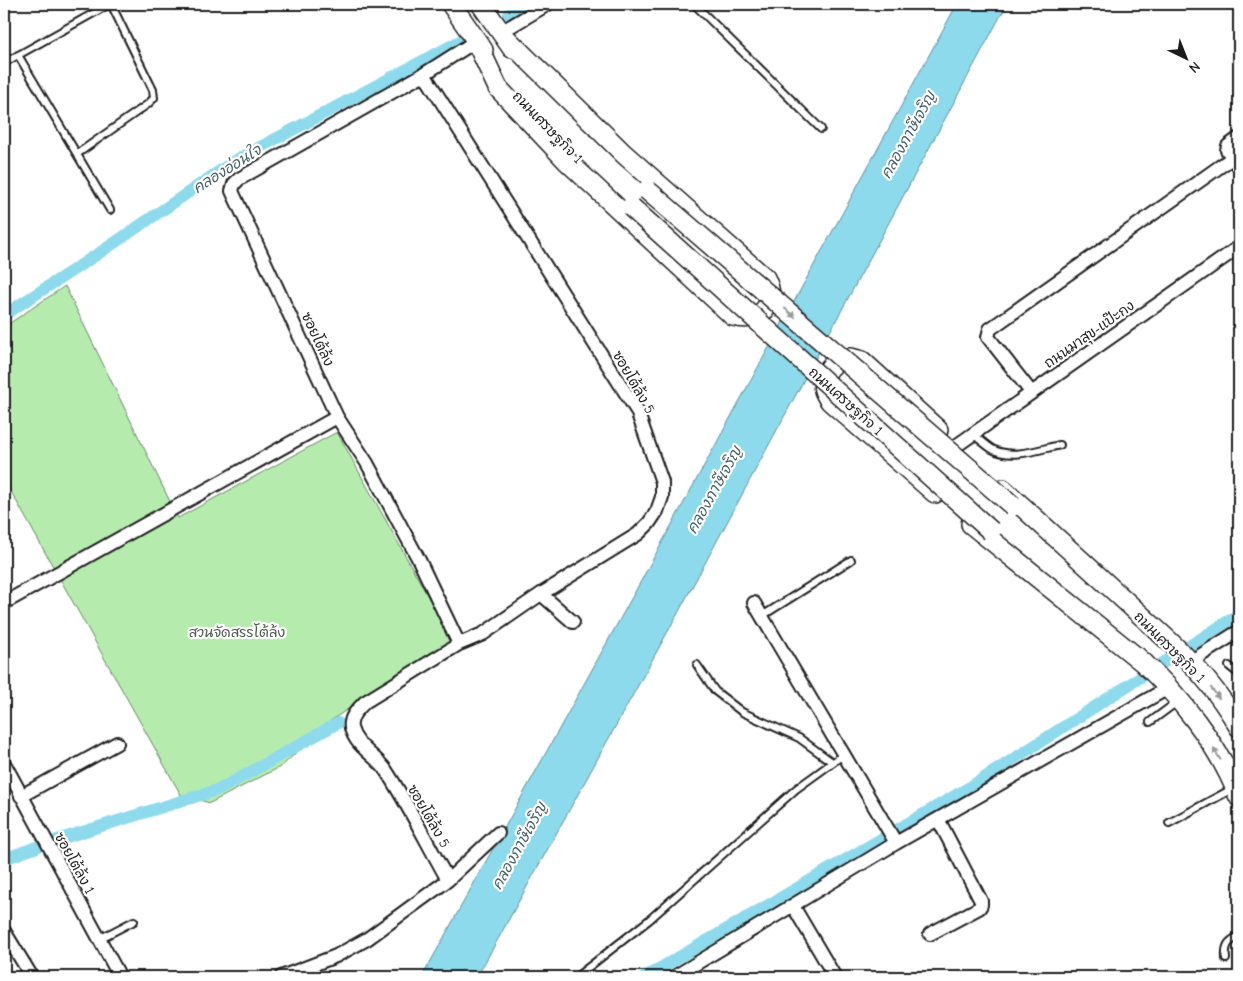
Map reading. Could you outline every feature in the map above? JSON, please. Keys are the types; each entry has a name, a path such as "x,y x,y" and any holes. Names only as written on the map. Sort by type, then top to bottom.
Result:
{"main road":[{"name":"ถนนเศรษฐกิจ 1","path":"451,4 504,81 568,150 991,531 1145,664 1174,694 1207,737 1237,792"},
{"name":"ถนนเศรษฐกิจ 1","path":"481,4 523,66 585,133 647,190 1168,640 1190,662 1234,717 1239,727"},
{"path":"476,40 498,88 567,161 607,199 733,316 751,319 763,312 771,296 770,287 765,278 624,154 503,35"},
{"path":"1145,664 993,543 830,401 824,391 825,374 835,363 850,358 862,361 1168,640"}],"street":[{"path":"503,35 548,4"},
{"name":"ซอยโต้ล้ง","path":"337,417 232,191 234,184 239,179 424,74 476,40"},
{"name":"ซอยโต้ล้ง 5","path":"424,74 637,411 662,482 662,497 657,511 649,524 638,534 540,594 483,634 459,644 365,702 352,718 351,726 358,743 383,767 448,880"},
{"path":"1031,392 988,337 990,329 1236,162 1227,150 1239,138"},
{"name":"ถนนมาสุข-แป๊ะกง","path":"956,446 1239,247"},
{"path":"4,603 337,417 367,463 418,560 459,644"},
{"path":"540,594 573,622"},
{"path":"754,602 838,759 896,843"},
{"path":"1190,662 1239,631"},
{"path":"674,977 938,819 1174,694"},
{"path":"21,796 117,743"},
{"name":"ซอยโต้ล้ง 1","path":"4,763 9,784 21,796 120,977"},
{"path":"930,934 979,908 981,905 981,901 938,819"},
{"path":"281,977 336,956 366,939 448,880 498,833"},
{"path":"793,906 835,977"},
{"path":"4,931 8,946 32,977"}],"lane":[{"path":"4,63 110,4 153,90 154,98 77,154"},
{"path":"694,4 821,129"},
{"path":"18,55 110,210"},
{"path":"973,434 994,450 1006,454 1026,453 1060,445"},
{"path":"762,616 851,560"},
{"path":"576,977 649,920 796,789 838,759 799,738 742,712 716,691 697,665"},
{"path":"1229,666 1239,674"},
{"path":"1150,722 1174,694"},
{"path":"1169,823 1237,792"},
{"path":"99,939 134,921"},
{"path":"1226,960 1225,949 1228,943 1239,936"}],"green space":[{"name":"สวนจัดสรรโต้ล้ง","path":"65,286 178,518 337,432 452,640 330,721 282,766 210,803 181,795 4,479 4,327"}],"water":[{"name":"คลองภาษีเจริญ","path":"957,4 1007,4 677,615 477,977 422,977 636,590"}],"waterway":[{"name":"คลองอ่อนใจ","path":"509,14 528,4"},
{"name":"คลองอ่อนใจ","path":"4,315 104,250 236,160 462,40"},
{"path":"645,977 970,787 1239,614"},
{"path":"57,840 220,789 338,723"},
{"path":"4,859 37,847"}]}
